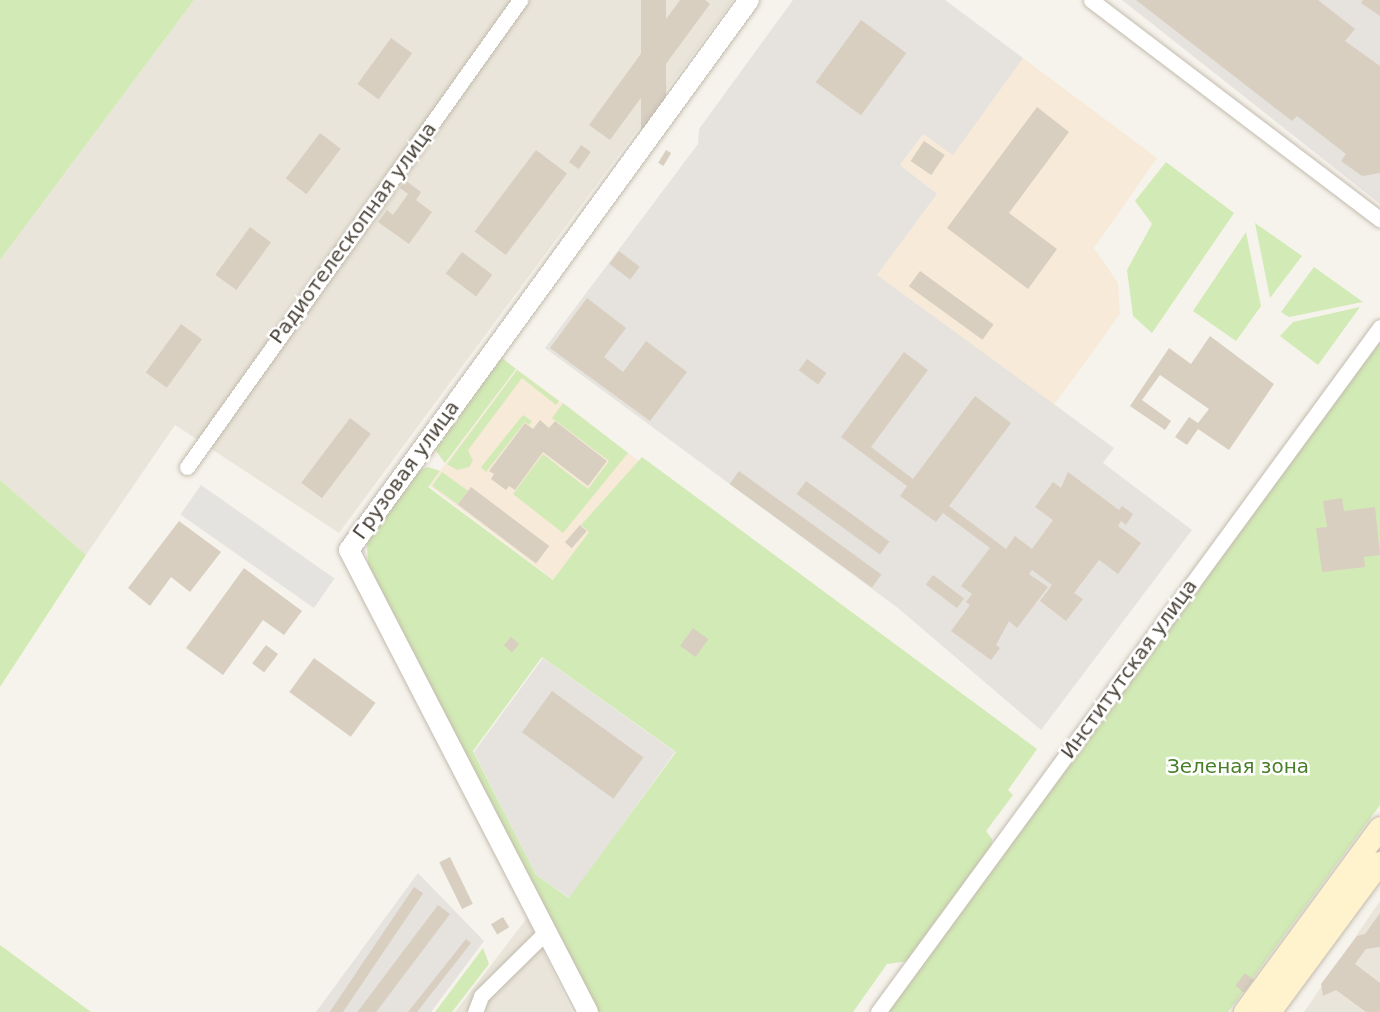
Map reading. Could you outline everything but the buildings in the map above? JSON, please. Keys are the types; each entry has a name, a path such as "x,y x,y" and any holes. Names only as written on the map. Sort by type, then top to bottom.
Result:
{"main road":[{"path":"1245,1012 1380,828"},
{"path":"1270,1012 1380,863"}],"street":[{"name":"Радиотелескопная улица","path":"187,467 520,0"},
{"name":"Грузовая улица","path":"588,1012 349,549 749,0"},
{"path":"1091,0 1380,219"},
{"name":"Институтская улица","path":"878,1012 1380,327"},
{"path":"474,1012 481,996 547,932"}],"shaded area":[{"path":"194,0 733,0 339,533 175,425 86,555 0,480 0,260"},
{"path":"793,0 945,0 1023,58 953,155 923,134 900,165 937,194 877,275 1114,448 1103,463 1192,530 1041,730 898,608 545,348 698,144 699,129"},
{"path":"1122,0 1380,0 1380,204"},
{"path":"1023,58 1157,158 1094,248 1118,283 1120,314 1054,405 877,275 937,194 900,165 923,134 953,154"},
{"path":"517,369 642,463 554,579 429,486"},
{"path":"201,485 335,578 314,608 180,514"},
{"path":"543,658 675,752 570,898 536,875 474,752"},
{"path":"418,873 484,941 431,1012 316,1012"},
{"path":"1380,901 1380,1012 1304,1012"},
{"path":"527,918 572,1012 455,1012"}],"green space":[{"path":"0,0 194,0 0,260"},
{"path":"1166,162 1234,213 1152,333 1133,316 1127,270 1152,224 1135,201"},
{"path":"1255,223 1302,256 1270,298"},
{"path":"1246,232 1261,306 1236,341 1193,311"},
{"path":"1314,267 1363,302 1289,317 1281,312"},
{"path":"1360,307 1318,365 1280,336 1293,322"},
{"name":"Зеленая зона","path":"1380,339 1380,805 1228,1012 888,1012"},
{"path":"497,354 516,369 445,463 436,451 437,442"},
{"path":"517,370 559,401 556,405 522,378 468,450 473,461 469,467 457,470 447,464"},
{"path":"563,403 628,453 563,533 513,494 543,454 588,489 609,461 552,418"},
{"path":"523,415 532,421 529,425 525,422 486,472 481,467"},
{"path":"642,457 1037,749 1008,790 1013,795 986,831 992,839 991,852 908,961 887,964 853,1012 599,1012 368,568 367,541 416,471 428,467 440,471 428,487 553,580 589,532 581,525","holes":["542,657 676,752 569,898 536,875 473,751"]},
{"path":"442,472 468,491 458,505 432,486"},
{"path":"0,480 86,555 0,687"},
{"path":"0,945 91,1012 0,1012"},
{"path":"483,948 489,964 452,1012 435,1012"}]}
